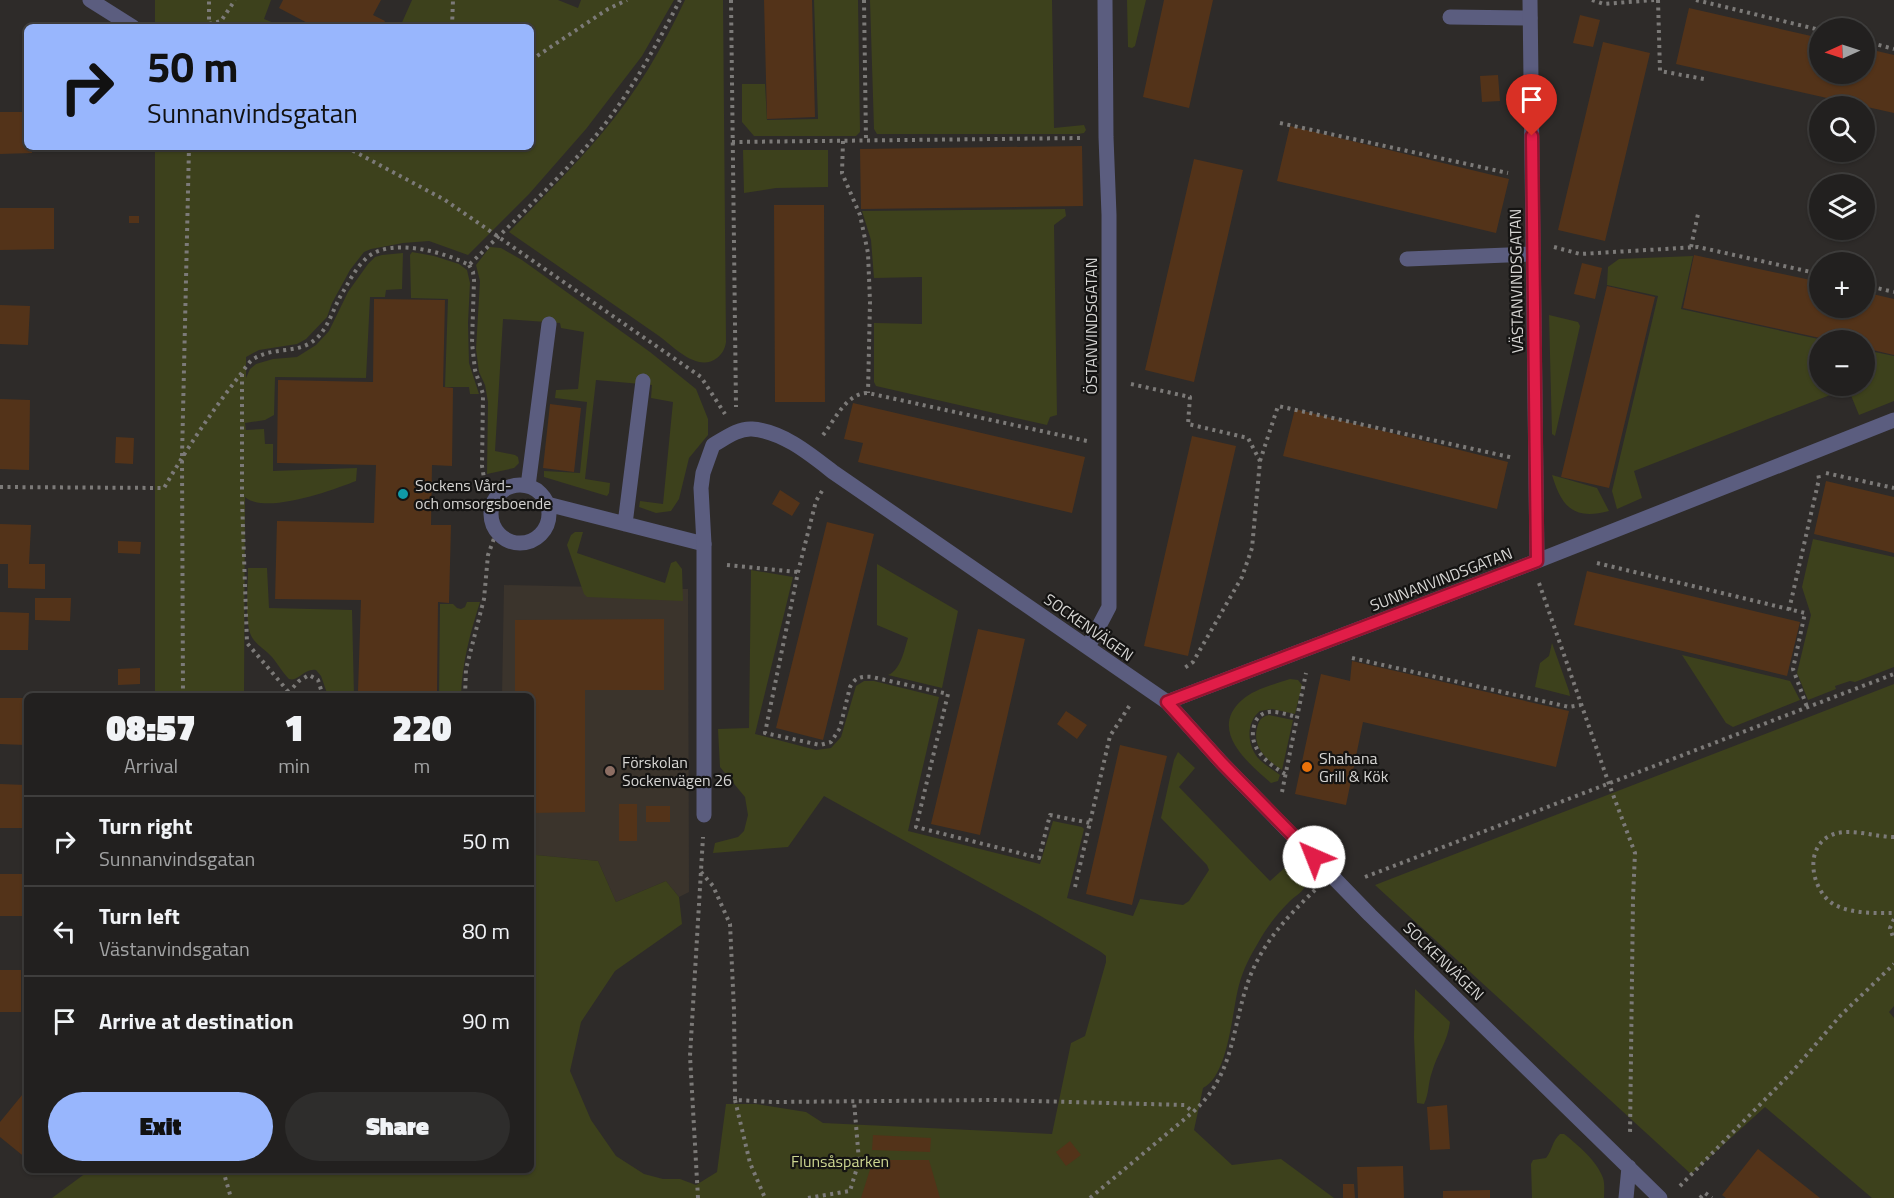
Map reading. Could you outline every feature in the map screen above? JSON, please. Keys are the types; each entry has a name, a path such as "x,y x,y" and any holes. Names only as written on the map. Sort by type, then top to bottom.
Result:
{"street":[{"path":"90,0 128,24"},
{"name":"ÖSTANVINDSGATAN","path":"1088,647 1109,607 1109,215 1105,0"},
{"name":"VÄSTANVINDSGATAN","path":"1530,0 1539,249 1537,561"},
{"path":"1450,17 1530,18"},
{"path":"1407,259 1539,249"},
{"path":"528,486 549,324"},
{"path":"626,524 643,381"},
{"name":"SUNNANVINDSGATAN","path":"1167,702 1537,561 1894,420"},
{"name":"SOCKENVÄGEN","path":"737,432 750,429 773,435 806,451 833,472 1167,702 1222,763 1370,915 1660,1198"},
{"path":"704,815 704,544 701,488 703,473 713,445 737,432"},
{"path":"528,486 538,490 547,504 550,519 546,528 533,541 518,544 504,540 496,533 491,522 493,502 508,487 528,486"},
{"path":"547,504 704,544"},
{"path":"1626,1198 1629,1167"}],"path":[{"path":"209,0 209,24"},
{"path":"212,24 221,21 235,0"},
{"path":"452,24 453,0"},
{"path":"534,58 608,9 627,0"},
{"path":"469,265 545,190 598,132 651,57 680,0"},
{"path":"730,0 737,432"},
{"path":"864,0 866,141"},
{"path":"1592,0 1605,2 1656,0 1660,70 1704,79"},
{"path":"1696,0 1809,27"},
{"path":"1875,45 1894,49"},
{"path":"1280,123 1518,175"},
{"path":"732,141 1106,137"},
{"path":"843,141 842,173 860,214 868,253 870,302 868,393"},
{"path":"183,693 182,457 189,150"},
{"path":"352,150 445,200 701,377 737,432"},
{"path":"1691,247 1698,214"},
{"path":"1539,249 1580,254 1698,247 1809,272"},
{"path":"0,487 164,488 222,397 249,363 256,357 272,351 305,347 319,336 361,263 376,252 406,248 423,249 456,258 469,265 473,272 472,357 483,394 482,466 484,478 499,494"},
{"path":"1875,288 1894,292"},
{"path":"242,373 245,632 247,643 289,693"},
{"path":"1109,382 1127,383 1191,397 1188,424 1248,438 1260,461"},
{"path":"806,451 813,438 823,435 852,397 861,393 1109,444"},
{"path":"1178,673 1193,662 1242,577 1252,548 1260,461 1278,406 1521,459"},
{"path":"1807,475 1829,466"},
{"path":"1818,471 1894,488"},
{"path":"1789,610 1819,479 1818,471"},
{"path":"833,472 816,501 798,572 765,733 820,745 831,742 840,728 852,682 861,677 872,677 948,694 916,827 1039,858 1050,816 1090,823"},
{"path":"465,693 466,669 484,599 488,555 496,533"},
{"path":"1586,560 1805,613 1793,669 1807,706"},
{"path":"703,564 798,572"},
{"path":"1548,577 1538,581 1635,853 1629,1167"},
{"path":"1348,657 1569,707 1581,705"},
{"path":"1280,798 1308,666"},
{"path":"1359,879 1894,674"},
{"path":"291,693 299,681 309,675 318,680 322,693"},
{"path":"1075,887 1110,736 1130,705 1118,694 1131,678"},
{"path":"1285,774 1267,761 1256,749 1253,740 1254,726 1256,719 1265,713 1275,712 1297,717"},
{"path":"698,1198 690,1056 704,815"},
{"path":"1894,837 1835,834 1823,841 1819,847 1813,867 1816,884 1825,899 1852,911 1894,913"},
{"path":"701,872 713,886 730,924 735,1100 750,1163 765,1198"},
{"path":"1090,1198 1207,1100 1223,1074 1251,974 1266,943 1290,914 1319,886"},
{"path":"1894,919 1890,928 1894,940"},
{"path":"1679,1186 1791,1073 1841,1015 1894,964"},
{"path":"735,1100 773,1102 995,1100 1185,1106 1193,1112"},
{"path":"808,1198 850,1191 859,1161 854,1101"},
{"path":"224,1173 231,1198"},
{"path":"1700,1198 1705,1193 1712,1198"}],"shaded area":[{"name":"Förskolan Sockenvägen 26","path":"504,585 688,589 689,892 679,897 666,881 616,902 598,861 536,855 534,851 534,693 502,693"}],"green space":[{"path":"155,0 271,0 264,19 276,24 155,24"},
{"path":"412,0 558,0 578,8 581,0 674,0 642,56 586,129 529,194 468,255 429,241 403,243 364,252 350,270 327,317 306,339 297,344 259,350 246,357 246,378 250,369 256,364 273,359 297,357 316,345 329,331 348,292 368,264 375,257 403,253 402,289 386,290 385,297 370,297 366,378 275,377 274,415 265,420 245,423 246,430 264,429 265,444 273,444 273,471 357,468 356,481 299,499 268,503 255,502 245,497 244,693 155,693 155,150 534,150 534,24 401,24"},
{"path":"685,0 723,0 726,342 723,351 710,362 694,361 686,357 509,232 581,158 615,117 648,69"},
{"path":"814,0 858,0 860,132 856,136 754,136 742,122 742,84 765,84 767,120 818,119"},
{"path":"870,0 1052,0 1054,128 1084,125 1086,130 1078,134 877,134 874,129"},
{"path":"1127,0 1146,0 1135,46 1132,48 1128,47"},
{"path":"743,150 828,150 828,187 776,188 744,193"},
{"path":"1065,209 1066,216 1054,225 1057,415 1050,417 1047,425 876,386 874,382 874,323 922,324 922,277 874,278 871,240 862,211"},
{"path":"490,247 501,248 522,260 650,352 696,389 708,419 708,435 689,458 679,499 671,511 656,513 639,507 640,501 663,504 673,402 651,398 652,385 596,380 585,479 610,483 607,496 544,477 544,471 580,473 587,402 555,398 556,390 578,389 584,332 561,328 560,323 503,319 495,451 515,455 519,463 514,468 487,474 488,402 485,385 479,372 476,349 480,281 476,265"},
{"path":"412,252 459,264 467,270 470,283 469,363 479,394 470,394 469,387 445,387 448,299 411,298 410,255"},
{"path":"1693,256 1681,309 1809,337 1809,396 1827,396 1634,471 1642,498 1617,509 1612,491 1658,296 1607,285 1608,267 1619,259"},
{"path":"1549,315 1578,322 1580,326 1555,436 1552,434"},
{"path":"1875,352 1894,356 1894,401 1859,415 1851,396 1875,396"},
{"path":"1552,475 1597,488 1609,511 1587,514 1571,509 1560,496"},
{"path":"575,532 583,532 577,553 665,583 671,563 676,561 682,569 683,601 587,597 567,545 571,535"},
{"path":"1813,539 1894,557 1894,667 1855,682 1850,681 1835,686 1836,689 1808,700 1797,673 1811,615 1802,587"},
{"path":"877,564 958,611 942,688 888,675 899,664 908,638 877,625"},
{"path":"248,568 267,568 269,608 352,610 354,693 327,693 321,676 316,670 308,671 296,679 289,679 250,633 247,601"},
{"name":"Flunsåsparken","path":"751,570 793,577 755,734 816,750 831,748 841,737 856,686 864,681 874,681 939,697 908,831 1040,864 1053,821 1082,827 1084,829 1067,898 1133,916 1140,899 1183,905 1189,901 1209,870 1207,865 1161,818 1174,760 1178,752 1195,768 1179,787 1270,881 1289,864 1292,864 1305,875 1307,882 1272,921 1245,969 1239,985 1224,1056 1212,1081 1203,1088 1194,1130 1232,1165 1281,1159 1334,1198 52,1198 86,1173 534,1173 534,851 536,855 598,861 616,902 666,881 679,897 682,924 615,971 581,1022 570,1071 591,1120 616,1156 644,1174 663,1179 680,1179 696,1185 717,1172 726,1104 756,1104 806,1112 823,1123 1052,1134 1071,1043 1085,1036 1106,956 1039,915 824,796 788,847 713,853 715,843 738,837 744,831 748,815 745,797 720,767 718,729 749,728"},
{"path":"467,602 480,602 467,649 461,693 439,693 440,604 453,604 461,609"},
{"path":"1552,643 1570,696 1535,687 1540,663 1549,656"},
{"path":"1682,655 1790,681 1800,700 1733,727 1726,723"},
{"path":"1290,679 1298,680 1302,685 1295,714 1272,709 1260,711 1250,728 1252,749 1262,762 1280,775 1278,781 1271,783 1252,766 1235,745 1230,734 1229,723 1233,711 1247,696"},
{"path":"1894,684 1894,1006 1889,1012 1894,1018 1894,1198 1872,1198 1765,1107 1691,1174 1375,885"},
{"path":"1269,715 1293,720 1282,770 1266,758 1257,742 1259,723 1262,718"},
{"path":"1415,989 1450,1022 1432,1072 1424,1104 1417,1103 1414,1037"},
{"path":"1560,1134 1564,1134 1575,1143 1596,1166 1604,1180 1604,1198 1532,1198 1531,1164 1533,1160 1546,1158"}],"building":[{"path":"283,0 381,0 373,15 385,21 384,24 309,24 279,8"},
{"path":"764,0 812,0 815,117 767,119"},
{"path":"1164,0 1213,0 1189,108 1143,97"},
{"path":"1689,8 1809,35 1809,84 1875,84 1875,51 1894,55 1894,113 1875,109 1875,96 1818,96 1676,64"},
{"path":"1580,15 1600,20 1593,47 1573,43"},
{"path":"1603,42 1650,53 1605,241 1558,230"},
{"path":"1498,75 1500,101 1482,102 1480,76"},
{"path":"0,112 24,112 24,150 32,150 32,153 0,154"},
{"path":"1290,126 1509,179 1496,233 1277,181"},
{"path":"1082,146 1083,206 861,209 860,149"},
{"path":"1194,159 1243,170 1194,382 1145,370"},
{"path":"774,205 824,205 825,402 775,402"},
{"path":"0,208 54,208 54,249 0,250"},
{"path":"129,216 139,216 139,223 129,223"},
{"path":"1694,255 1809,280 1809,318 1875,318 1875,295 1894,299 1894,355 1875,351 1875,330 1809,330 1809,336 1683,308"},
{"path":"1582,263 1602,268 1595,299 1574,294"},
{"path":"1607,286 1655,297 1609,488 1561,477"},
{"name":"Sockens Vård- och omsorgsboende","path":"374,299 445,300 443,387 453,388 452,466 432,465 431,525 451,525 449,603 438,602 437,692 358,691 361,600 275,599 277,521 374,523 376,465 277,463 278,380 373,382"},
{"path":"0,305 30,306 28,345 0,344"},
{"path":"0,399 30,400 29,470 0,469"},
{"path":"853,403 1085,457 1072,513 858,462 863,443 844,439"},
{"path":"550,404 581,408 574,472 543,468"},
{"path":"1295,409 1508,462 1497,509 1283,456"},
{"path":"1192,436 1236,446 1188,656 1144,646"},
{"path":"116,437 134,438 133,464 115,463"},
{"path":"1826,481 1894,497 1894,553 1814,534"},
{"path":"780,490 800,503 792,516 772,504"},
{"path":"827,522 874,534 823,740 776,728"},
{"path":"0,524 31,525 29,564 45,564 45,589 8,588 8,564 0,564"},
{"path":"118,541 141,542 140,554 118,553"},
{"path":"1587,571 1800,622 1787,676 1574,625"},
{"path":"35,598 71,598 70,621 35,620"},
{"path":"0,612 29,613 28,650 0,650"},
{"path":"664,619 664,690 585,690 585,812 534,813 534,693 515,693 515,620"},
{"path":"978,629 1025,639 980,835 931,824"},
{"path":"1352,661 1569,711 1556,767 1363,722 1346,805 1295,794 1321,674 1350,681"},
{"path":"140,668 140,684 118,685 118,669"},
{"path":"0,698 24,698 24,745 0,744"},
{"path":"1066,711 1087,725 1077,739 1057,724"},
{"path":"1120,745 1167,756 1132,905 1086,894"},
{"path":"0,784 24,785 24,828 0,828"},
{"path":"619,804 637,804 637,841 619,841"},
{"path":"646,806 670,806 670,822 646,822"},
{"path":"0,874 23,874 24,916 0,916"},
{"path":"0,970 21,970 21,1012 0,1012"},
{"path":"24,1093 24,1157 0,1137 0,1122"},
{"path":"1447,1105 1450,1149 1430,1150 1427,1107"},
{"path":"873,1135 931,1138 930,1152 872,1150"},
{"path":"1070,1141 1081,1155 1066,1166 1056,1152"},
{"path":"1758,1149 1820,1198 1726,1198 1722,1195"},
{"path":"873,1160 929,1160 940,1198 861,1198"},
{"path":"1403,1166 1404,1198 1358,1198 1357,1167"},
{"path":"1343,1184 1354,1184 1355,1198 1343,1198"},
{"path":"1490,1190 1490,1198 1443,1198 1443,1191"}],"place":[{"name":"Sockens Vård- och omsorgsboende","path":"403,494"},
{"name":"Shahana Grill & Kök","path":"1307,767"},
{"name":"Förskolan Sockenvägen 26","path":"610,771"}],"route":[{"path":"1314,857 1222,763 1167,702 1537,561 1532,136"}]}
